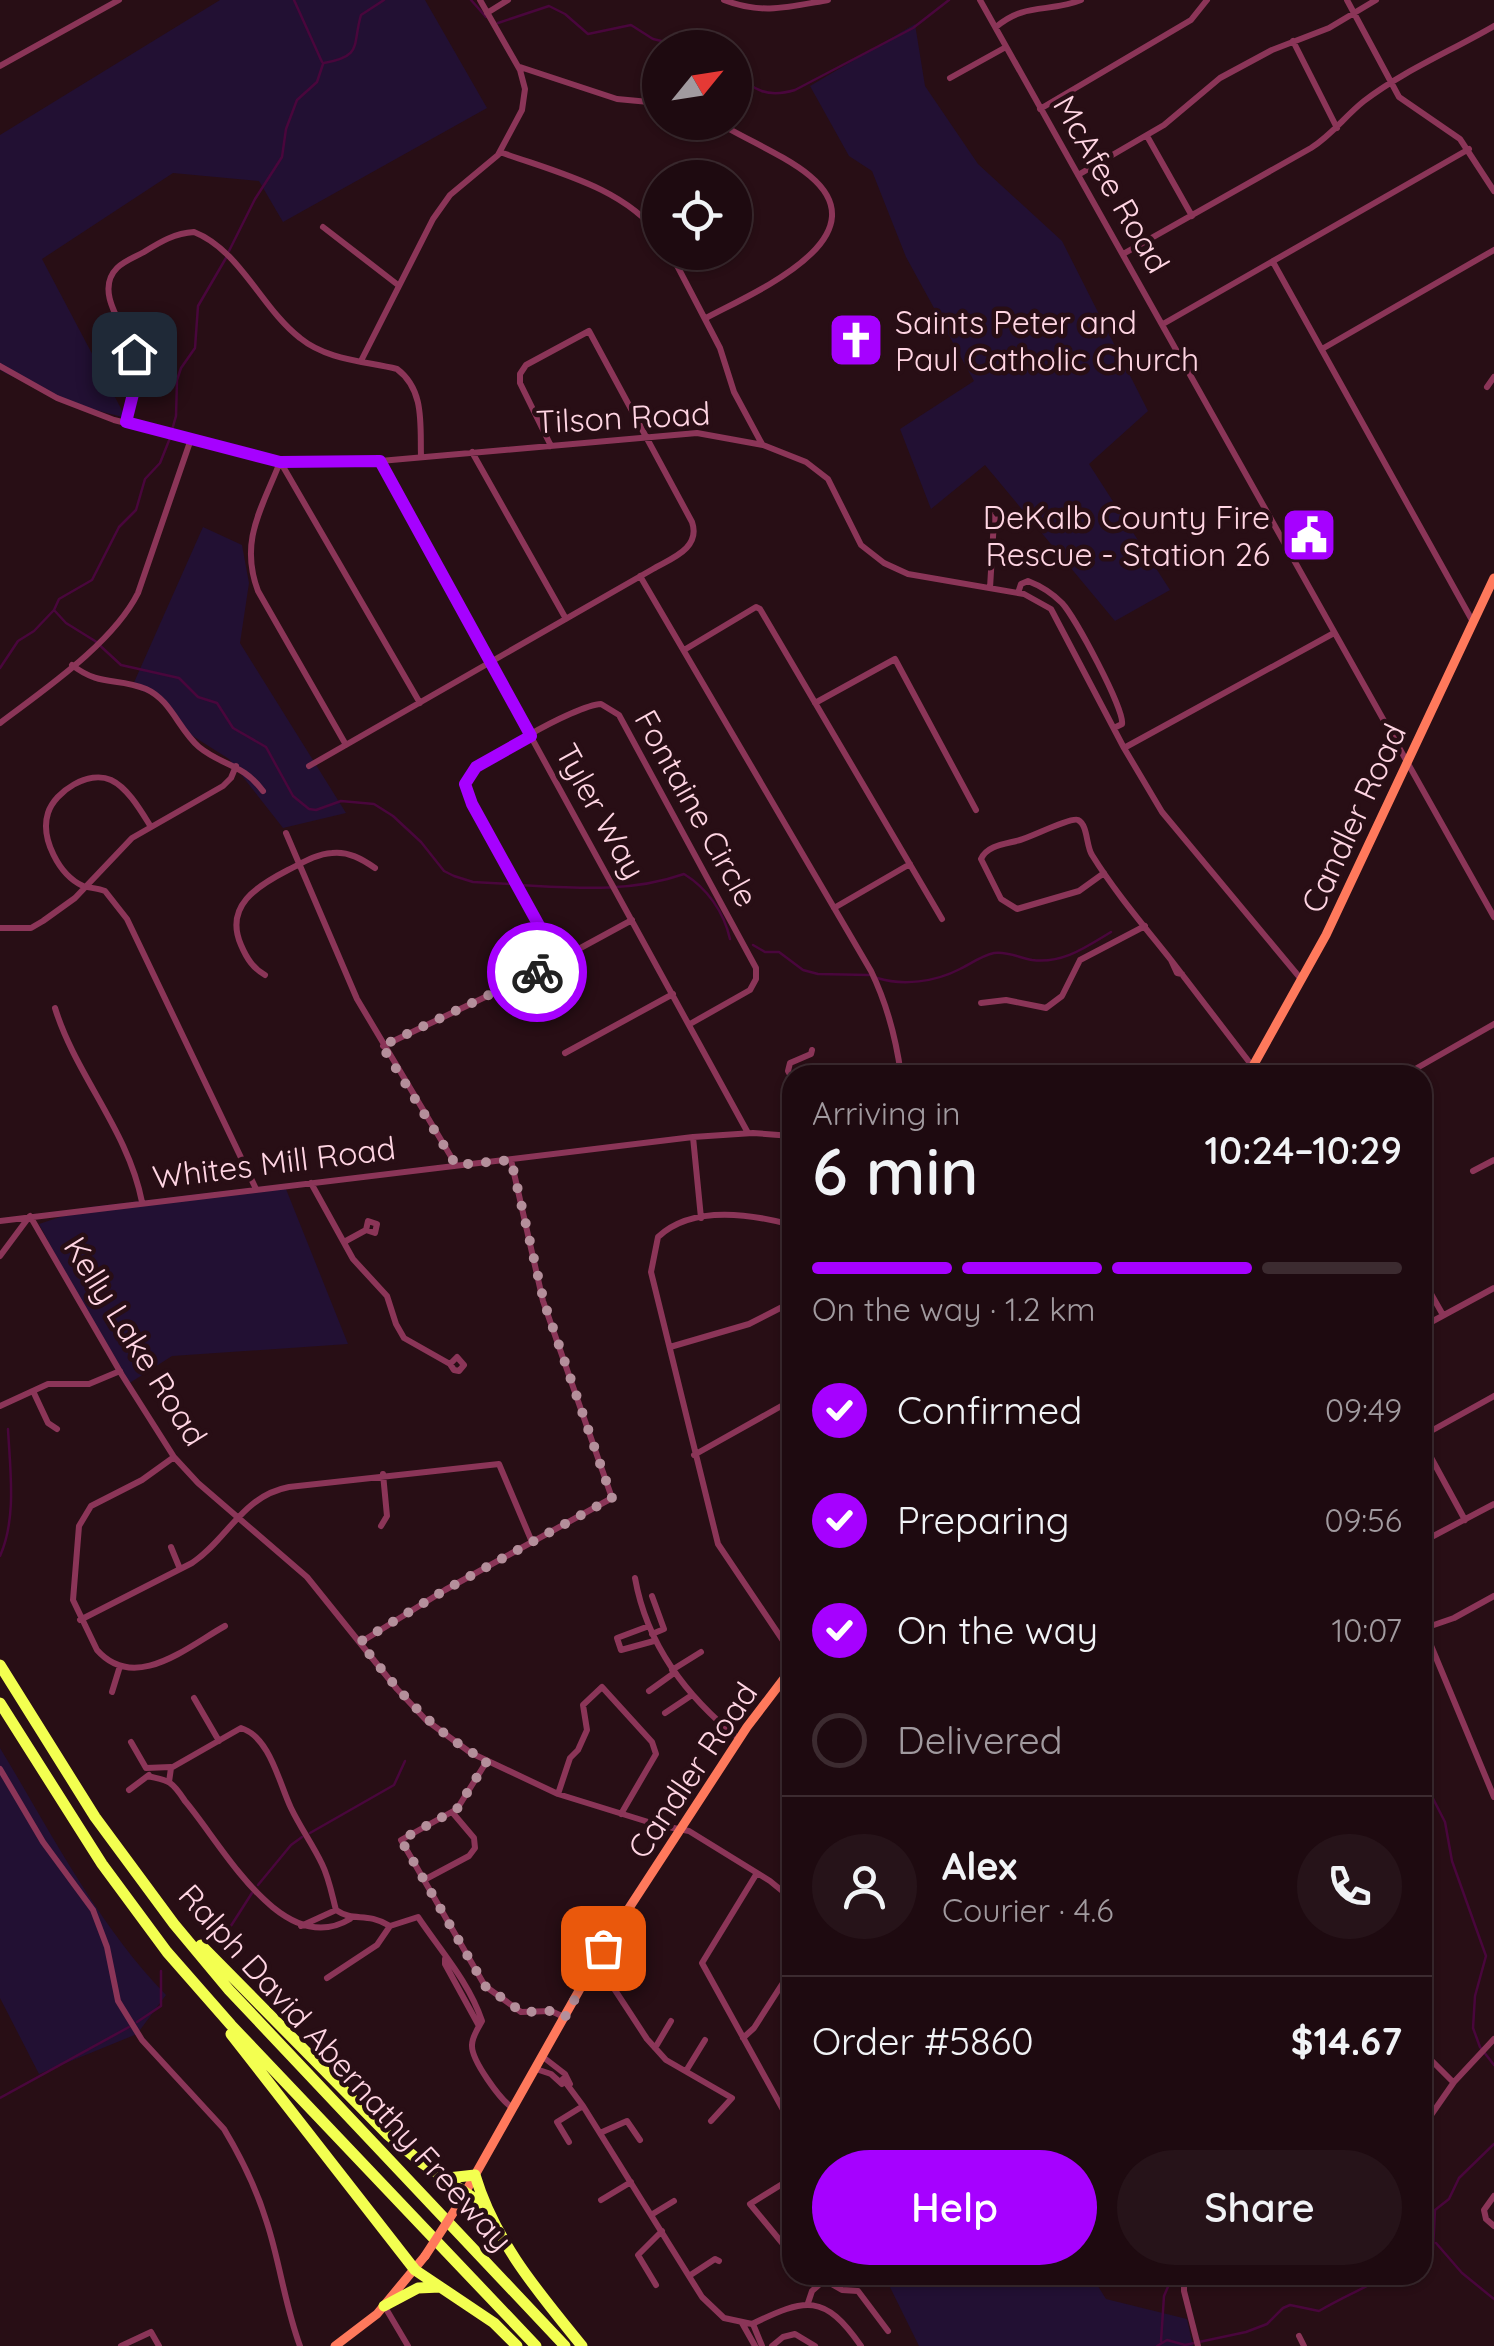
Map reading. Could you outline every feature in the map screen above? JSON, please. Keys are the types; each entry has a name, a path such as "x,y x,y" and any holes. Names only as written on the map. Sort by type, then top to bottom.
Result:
{"highway":[{"name":"Ralph David Abernathy Freeway","path":"0,1665 128,1864 229,1990 566,2346"},
{"name":"Ralph David Abernathy Freeway","path":"0,1703 102,1864 167,1952 536,2346"},
{"path":"128,1864 169,1912 387,2134 484,2205"},
{"path":"167,1952 415,2270 494,2324 517,2346"},
{"path":"444,2178 475,2176 484,2205 518,2267 582,2346"},
{"path":"384,2306 427,2286 447,2289"}],"main road":[{"name":"Candler Road","path":"1254,1065 1302,981 1494,578"},
{"name":"Candler Road","path":"335,2346 384,2306 425,2256 458,2206 596,1961 739,1739 782,1680"}],"street":[{"path":"362,361 398,285 447,199 500,152 524,104 525,89 518,67 480,0"},
{"path":"487,13 508,0"},
{"path":"724,0 747,9 828,0"},
{"name":"McAfee Road","path":"980,0 1494,917"},
{"path":"996,28 1022,10 1081,0"},
{"path":"1040,108 1191,20 1207,0"},
{"path":"1347,0 1399,97 1450,130 1469,149 1494,191"},
{"path":"1078,175 1147,136 1220,78 1329,28 1376,0"},
{"path":"0,66 115,1"},
{"path":"1123,254 1311,148 1363,102 1390,84 1494,26"},
{"path":"1293,42 1337,128"},
{"path":"950,78 1006,47"},
{"path":"518,67 617,99 642,101"},
{"path":"1147,136 1192,216"},
{"path":"706,318 809,259 825,238 832,216 824,194 810,176 748,140"},
{"path":"1163,324 1469,149"},
{"path":"500,152 604,190 642,217"},
{"path":"323,227 398,285"},
{"path":"126,422 138,374 137,360 113,310 109,285 117,268 184,232 202,235 220,249 302,340 336,356 397,369 413,384 419,406 421,456"},
{"path":"1322,350 1494,250"},
{"path":"1274,262 1473,622"},
{"path":"680,270 706,318 734,392 762,444"},
{"path":"309,766 688,547 695,535 692,522 589,331 526,365 520,374 520,383 551,446"},
{"name":"Tilson Road","path":"0,366 57,398 126,422 280,462 380,461 697,433 762,444 806,462 828,479 862,545 884,564 908,574 1018,593 1050,609 1162,812 1302,981"},
{"path":"1487,387 1494,377"},
{"path":"0,724 121,624 130,610 192,439"},
{"path":"472,452 566,619"},
{"name":"Tyler Way","path":"380,461 748,1133"},
{"path":"280,462 420,703"},
{"path":"280,462 257,520 248,550 249,564 258,591 346,746"},
{"path":"990,588 994,520"},
{"path":"980,586 989,566"},
{"path":"640,576 884,1000 899,1065"},
{"path":"1018,593 1021,584 1028,581 1040,585 1065,606 1123,714 1122,724 1114,728"},
{"path":"684,650 756,607 762,611 942,918"},
{"path":"1124,748 1334,633"},
{"path":"815,703 895,660 976,810"},
{"path":"72,665 98,681 144,688 157,696 202,749 252,776 263,790"},
{"name":"Fontaine Circle","path":"558,960 466,792 468,776 476,767 593,704 609,706 619,715 756,968 750,990 690,1024"},
{"path":"0,928 31,928 86,888 126,844 223,786 232,778 236,766"},
{"path":"151,827 130,796 109,779 88,778 63,793 48,814 48,842 66,873 86,888 105,891 127,919 256,1189"},
{"path":"1104,872 1079,891 1017,910 1001,899 981,860 992,848 1075,819 1083,826 1087,846 1104,872 1247,1065"},
{"path":"286,833 357,998 456,1165"},
{"path":"265,975 254,968 235,929 244,900 269,880 300,864 338,853 359,857 376,868"},
{"path":"834,908 910,864"},
{"path":"382,1046 529,976 632,920"},
{"path":"981,1003 1006,1000 1040,1010 1046,1008 1062,996 1080,960 1144,926"},
{"path":"565,1053 673,994"},
{"path":"55,1008 122,1138 142,1202"},
{"path":"1423,1065 1494,1024"},
{"path":"790,1065 812,1050"},
{"name":"Whites Mill Road","path":"0,1220 693,1137 782,1135"},
{"path":"693,1137 701,1218"},
{"path":"360,1642 612,1498 544,1302 511,1160"},
{"path":"1473,1171 1494,1160"},
{"path":"311,1183 353,1259 388,1296 404,1338 450,1364"},
{"path":"782,1223 741,1215 701,1218 668,1228 658,1237 651,1272 718,1544 782,1639"},
{"path":"0,1256 30,1216"},
{"name":"Kelly Lake Road","path":"30,1216 174,1457 307,1576 396,1689 426,1720 487,1761 558,1794 688,1830 782,1891"},
{"path":"344,1242 366,1230"},
{"path":"1432,1321 1494,1288"},
{"path":"1432,1296 1443,1315"},
{"path":"670,1347 749,1324 782,1307"},
{"path":"0,1406 48,1384 90,1384 120,1371"},
{"path":"34,1391 48,1422 57,1429"},
{"path":"1432,1432 1494,1396"},
{"path":"694,1455 782,1406"},
{"path":"174,1457 142,1480 104,1497 82,1518 72,1591 80,1620 97,1650 120,1666 138,1670 152,1667 225,1626"},
{"path":"1432,1457 1465,1520"},
{"path":"80,1620 205,1555 237,1516 258,1498 276,1490 383,1474 499,1464 532,1542"},
{"path":"381,1526 387,1516 383,1474"},
{"path":"1432,1537 1494,1504"},
{"path":"171,1547 180,1569"},
{"path":"635,1578 648,1626 673,1672 739,1739"},
{"path":"648,1626 617,1638 622,1650 653,1638 664,1628 652,1596"},
{"path":"1432,1624 1454,1618 1494,1596"},
{"path":"1432,1646 1494,1797"},
{"path":"650,1690 702,1652"},
{"path":"112,1692 120,1666"},
{"path":"558,1794 570,1758 588,1730 583,1705 602,1687 652,1742 656,1754 621,1814"},
{"path":"665,1713 692,1695"},
{"path":"194,1698 219,1741"},
{"path":"130,1790 150,1773 172,1767 241,1728 258,1738 290,1808 324,1868 336,1910 352,1918"},
{"path":"132,1742 150,1773 169,1782 270,1905 312,1929 332,1928 365,1915 390,1926"},
{"path":"487,1761 462,1804 401,1840 485,1986 522,2012 552,2011 565,2017"},
{"path":"169,1782 172,1767"},
{"path":"0,1769 43,1842 93,1910 107,1947 118,2001 142,2040 234,2145 268,2226 300,2346"},
{"path":"424,1880 469,1856 475,1848 474,1838 452,1812"},
{"path":"757,1873 702,1963 782,2108"},
{"path":"301,1926 336,1910"},
{"path":"328,1978 377,1945 390,1926 418,1917 482,2021 472,2051 502,2102 514,2108"},
{"path":"596,1961 666,2060 732,2098 711,2121"},
{"path":"743,2038 754,2028 782,1984"},
{"path":"655,2048 671,2021"},
{"path":"1432,2114 1454,2082 1494,2039"},
{"path":"686,2070 705,2040"},
{"path":"543,2057 583,2106 702,2297 724,2318 752,2324 790,2306 808,2304 821,2307 845,2323 856,2344"},
{"path":"1432,2060 1454,2082"},
{"path":"536,2069 562,2078"},
{"path":"568,2142 557,2122 583,2106"},
{"path":"600,2133 627,2121 640,2140"},
{"path":"601,2200 631,2182"},
{"path":"782,2184 750,2204 782,2243"},
{"path":"1494,2196 1484,2210 1486,2219 1494,2226"},
{"path":"651,2215 674,2201"},
{"path":"656,2285 638,2255 662,2232"},
{"path":"689,2276 715,2259 719,2261"},
{"path":"808,2304 817,2285"},
{"path":"835,2285 858,2292 888,2331"},
{"path":"1184,2285 1198,2346"},
{"path":"384,2306 408,2346"},
{"path":"742,2322 757,2345"},
{"path":"752,2324 757,2345"},
{"path":"121,2346 151,2332"},
{"path":"151,2332 151,2346"},
{"path":"151,2332 159,2346"},
{"path":"772,2346 795,2334 815,2346"},
{"path":"1299,2336 1304,2346"}],"shaded area":[{"path":"220,0 425,0 487,108 283,222 259,181 173,173 42,259 126,418 80,406 0,370 0,135"},
{"path":"915,24 925,86 978,164 1062,241 1148,411 1089,464 1170,590 1115,621 985,465 931,509 900,429 974,381 906,257 872,171 849,156 810,86"},
{"path":"203,527 242,545 249,583 240,643 346,813 283,828 229,759 188,733 163,699 132,687"},
{"path":"284,1184 348,1344 172,1356 125,1386 39,1224 90,1207"},
{"path":"0,1748 97,1908 166,1995 137,2034 39,2074 0,1998"},
{"path":"889,2285 1097,2285 1106,2299 1187,2319 1193,2346 919,2346"}],"waterway":[{"path":"294,0 322,62"},
{"path":"324,63 350,53 361,15 384,0"},
{"path":"471,0 486,17"},
{"path":"752,86 777,93 795,90 913,28 949,0"},
{"path":"498,23 549,6 588,34 631,25 642,32"},
{"path":"229,251 282,157 286,129 297,100 317,82 323,64"},
{"path":"172,430 177,380 195,348 198,306 226,258"},
{"path":"0,668 18,641 34,631 59,599 92,580 119,527 136,510 145,479 160,463 170,438"},
{"path":"54,610 121,665 179,678 198,697 217,703 233,728 266,747 293,796 309,809 341,801 374,804 421,842 444,871 473,882 511,884"},
{"path":"519,885 623,887 684,874 713,902 730,939"},
{"path":"877,978 897,982 930,980 994,953 1032,960 1054,959 1074,953 1111,932"},
{"path":"753,945 765,952 779,952 803,970 818,974 869,975"},
{"path":"0,1556 11,1510 8,1429"},
{"path":"310,1833 394,1785 405,1761"},
{"path":"1432,1797 1445,1822 1452,1861 1486,1956 1475,1996 1473,2028 1480,2047 1494,2065"},
{"path":"258,1885 302,1837"},
{"path":"227,1932 252,1893"},
{"path":"137,2022 161,2006 161,1971"},
{"path":"0,2098 129,2027"},
{"path":"1432,2250 1435,2210 1449,2199 1459,2178 1494,2144"},
{"path":"1436,2243 1462,2273 1494,2299"},
{"path":"1161,2341 1164,2296 1169,2285"},
{"path":"1157,2346 1167,2340 1185,2345 1246,2332 1267,2324 1290,2305 1319,2311 1369,2285"}],"way so far":[{"path":"537,972 382,1046 456,1165 511,1160 544,1302 612,1498 360,1642 426,1720 487,1761 457,1809 401,1840 485,1986 522,2012 552,2011 565,2017 603,1948"}],"place":[{"name":"Saints Peter and Paul Catholic Church","path":"856,340"},
{"name":"DeKalb County Fire Rescue - Station 26","path":"1309,535"}],"route":[{"path":"134,354 138,374 126,422 280,462 380,461 531,736 476,767 465,784 472,804 558,960 537,972"}]}
